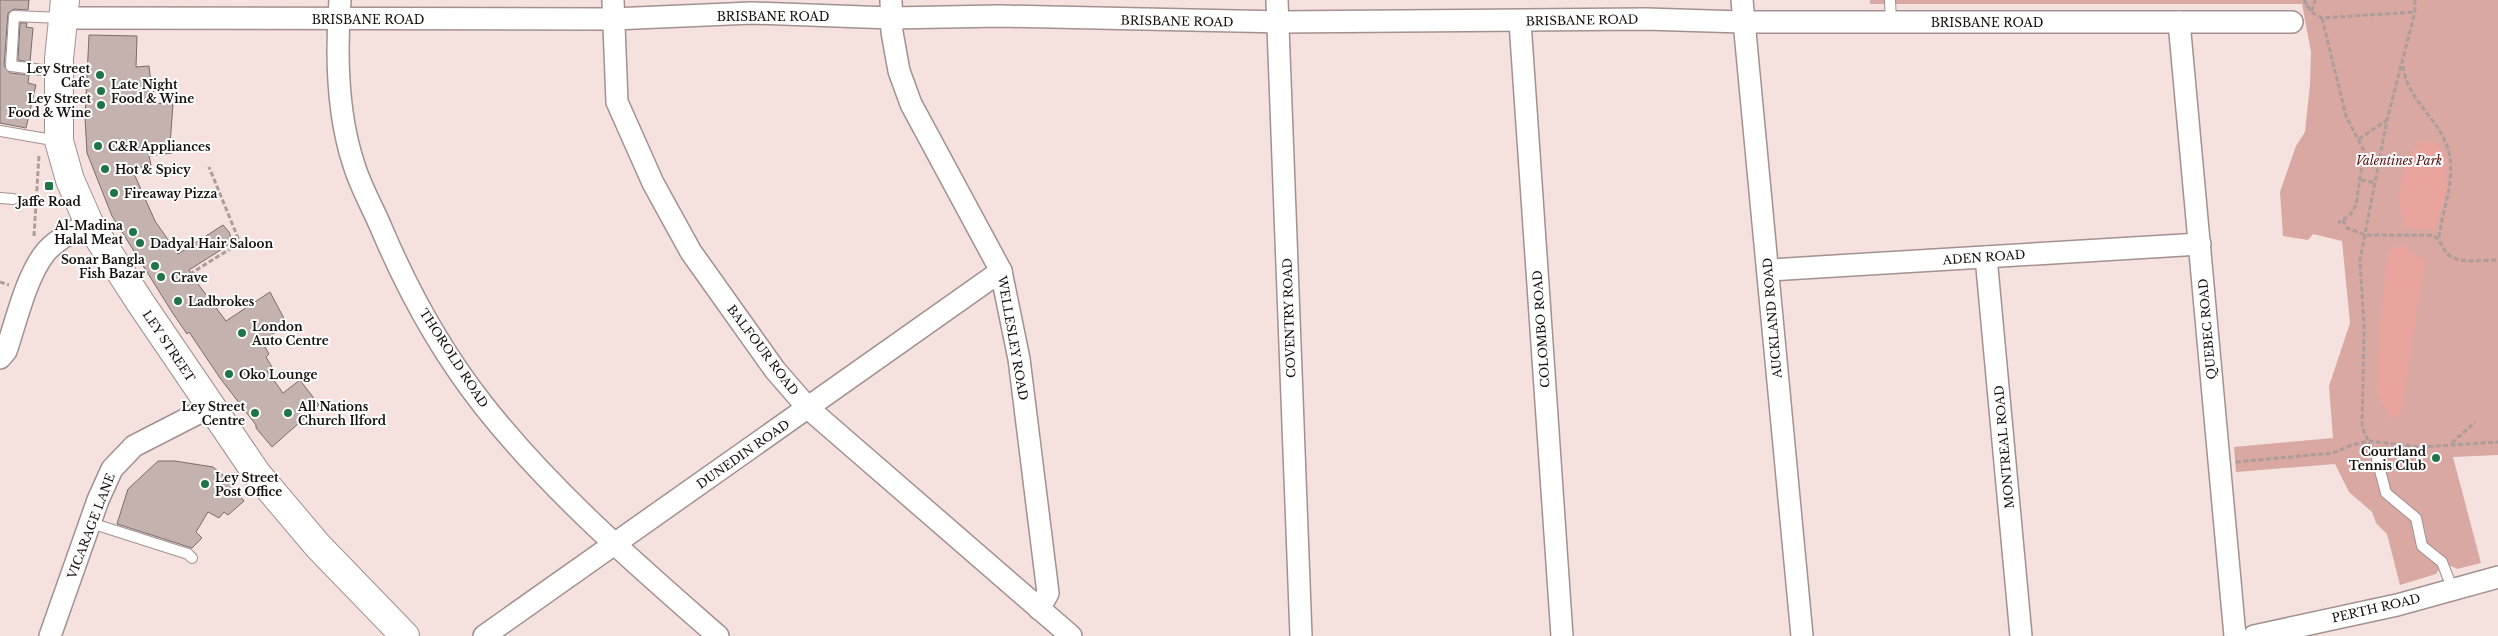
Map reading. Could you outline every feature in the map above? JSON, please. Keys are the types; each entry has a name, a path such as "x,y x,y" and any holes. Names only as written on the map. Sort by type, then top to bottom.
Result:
{"street":[{"name":"COVENTRY ROAD","path":"1277,0 1302,636"},
{"name":"AUCKLAND ROAD","path":"1742,0 1742,22 1768,270 1802,636"},
{"name":"BRISBANE ROAD","path":"64,9 613,10 752,13 891,9 999,16 1278,22 1413,20 1520,22 1646,19 1742,22 2292,22"},
{"name":"LEY STREET","path":"64,9 59,72 50,140 90,223 210,407 257,474 318,546 405,636"},
{"name":"WELLESLEY ROAD","path":"891,9 899,72 911,104 1001,271 1019,359 1048,593 1039,609"},
{"name":"THOROLD ROAD","path":"339,10 341,105 354,165 398,268 444,346 484,405 526,455 614,544 718,636"},
{"name":"BALFOUR ROAD","path":"613,10 617,102 653,184 691,252 775,370 808,408 1071,636"},
{"name":"COLOMBO ROAD","path":"1520,22 1562,636"},
{"name":"QUEBEC ROAD","path":"2179,22 2235,636"},
{"path":"0,358 6,351 36,268 45,253 58,241 90,223"},
{"name":"ADEN ROAD","path":"1768,270 2200,244"},
{"name":"MONTREAL ROAD","path":"1986,258 2021,636"},
{"name":"DUNEDIN ROAD","path":"484,636 1001,271"},
{"name":"VICARAGE LANE","path":"50,636 112,469 134,446 210,407"},
{"name":"PERTH ROAD","path":"2254,636 2397,605 2498,577"}],"lane":[{"path":"1890,0 1890,22"},
{"path":"59,72 10,66 14,16 64,9"},
{"path":"0,131 50,140"},
{"path":"0,198 13,199"},
{"path":"2377,459 2386,493 2416,518 2422,546 2442,562 2453,590"},
{"path":"91,523 188,554 192,558"}],"path":[{"path":"2312,12 2315,0"},
{"path":"2377,459 2362,427 2364,327 2360,260 2387,120 2415,12 2415,0"},
{"path":"2308,6 2312,12 2322,18 2415,12"},
{"path":"2322,18 2346,116 2364,151 2356,206 2350,215 2338,223"},
{"path":"2403,63 2404,78 2409,90 2438,130 2448,150 2450,191 2440,226 2439,238"},
{"path":"2359,139 2387,120"},
{"path":"36,268 34,250 50,140"},
{"path":"177,282 230,249 238,238 209,167"},
{"path":"2361,180 2376,183"},
{"path":"2343,220 2348,228 2365,235 2432,235 2439,238 2450,256 2462,260 2498,260"},
{"path":"2451,444 2475,422"},
{"path":"2218,464 2334,453 2352,445 2369,441 2421,447 2498,442"}],"green space":[{"name":"Valentines Park","path":"1870,0 2498,0 2498,455 2453,457 2481,563 2457,569 2451,566 2439,569 2436,574 2400,585 2387,534 2376,523 2372,512 2349,492 2335,464 2236,472 2234,447 2333,438 2329,386 2350,323 2342,241 2313,234 2308,240 2283,236 2280,192 2296,146 2305,132 2310,84 2311,52 2302,4 1870,4"}],"shaded area":[{"path":"2422,141 2436,143 2445,156 2447,191 2434,230 2405,228 2398,198 2406,160"},
{"path":"2401,245 2425,261 2401,414 2391,419 2377,395 2380,325 2386,265 2390,250"}],"building":[{"path":"0,0 29,0 28,10 14,9 8,13 4,66 10,73 29,75 28,83 36,85 26,128 0,123"},
{"path":"20,23 27,23 26,27 33,28 30,62 18,60"},
{"path":"89,35 137,36 136,67 149,66 151,83 154,83 153,103 173,104 170,145 172,153 149,156 151,165 132,169 155,221 178,254 223,225 229,232 232,240 227,246 189,270 198,284 226,321 270,292 287,324 262,342 269,354 266,357 272,367 267,371 283,393 300,380 319,405 272,447 256,428 256,425 220,378 189,332 187,334 112,216 87,153 85,118"},
{"path":"158,461 175,461 213,467 225,477 244,501 228,515 224,512 219,518 208,512 196,532 202,538 192,548 117,524 128,489"}],"place":[{"name":"Ley Street Cafe","path":"100,75"},
{"name":"Late Night Food & Wine","path":"101,91"},
{"name":"Ley Street Food & Wine","path":"101,105"},
{"name":"C&R Appliances","path":"98,146"},
{"name":"Hot & Spicy","path":"105,169"},
{"name":"Jaffe Road","path":"49,186"},
{"name":"Fireaway Pizza","path":"114,193"},
{"name":"Al-Madina Halal Meat","path":"133,232"},
{"name":"Dadyal Hair Saloon","path":"140,243"},
{"name":"Sonar Bangla Fish Bazar","path":"155,266"},
{"name":"Crave","path":"161,277"},
{"name":"Ladbrokes","path":"178,301"},
{"name":"London Auto Centre","path":"242,333"},
{"name":"Oko Lounge","path":"229,374"},
{"name":"Ley Street Centre","path":"255,413"},
{"name":"All Nations Church Ilford","path":"288,413"},
{"name":"Courtland Tennis Club","path":"2436,458"},
{"name":"Ley Street Post Office","path":"205,484"}]}
